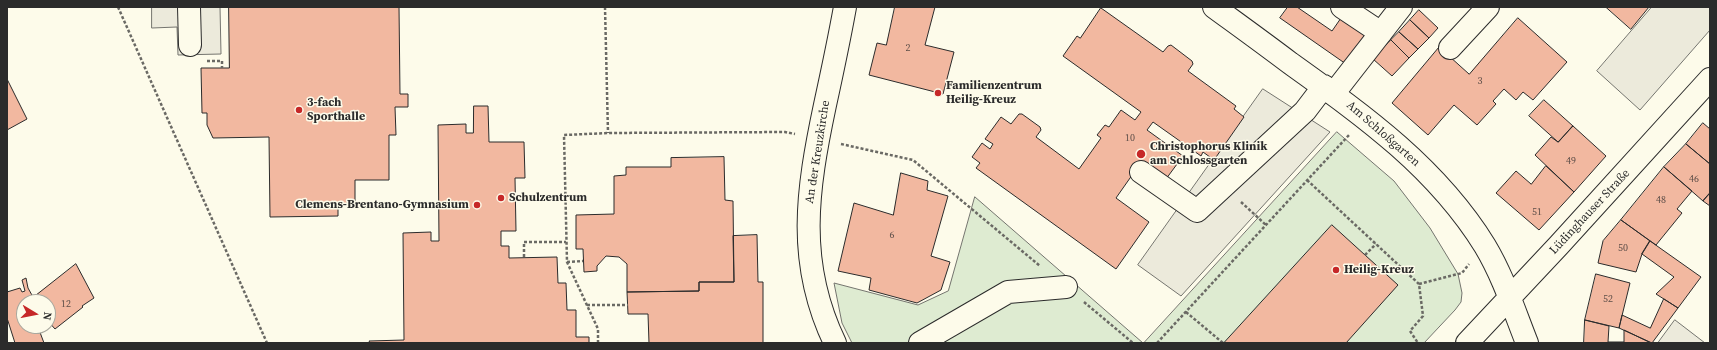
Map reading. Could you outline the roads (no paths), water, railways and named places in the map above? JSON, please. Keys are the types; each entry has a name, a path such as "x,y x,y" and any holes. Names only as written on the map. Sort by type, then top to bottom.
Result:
{"street":[{"path":"189,7 190,45"},
{"name":"An der Kreuzkirche","path":"835,343 826,325 815,291 810,255 808,216 810,185 818,139 846,7"},
{"name":"Am Schloßgarten","path":"1214,7 1329,90 1398,144 1437,183 1460,209 1485,246 1497,268 1527,343"},
{"path":"1342,7 1381,33"},
{"path":"1141,172 1197,211 1329,90 1381,33 1401,7"},
{"path":"1450,48 1488,7"},
{"name":"Lüdinghauser Straße","path":"1467,343 1510,299 1710,80"},
{"path":"920,343 1008,292 1066,287"}],"place":[{"name":"Familienzentrum Heilig-Kreuz","path":"938,93"},
{"name":"3-fach Sporthalle","path":"299,110"},
{"name":"Christophorus Klinik am Schlossgarten","path":"1141,154"},
{"name":"Schulzentrum","path":"501,198"},
{"name":"Clemens-Brentano-Gymnasium","path":"477,205"},
{"name":"Heilig-Kreuz","path":"1336,270"}]}
